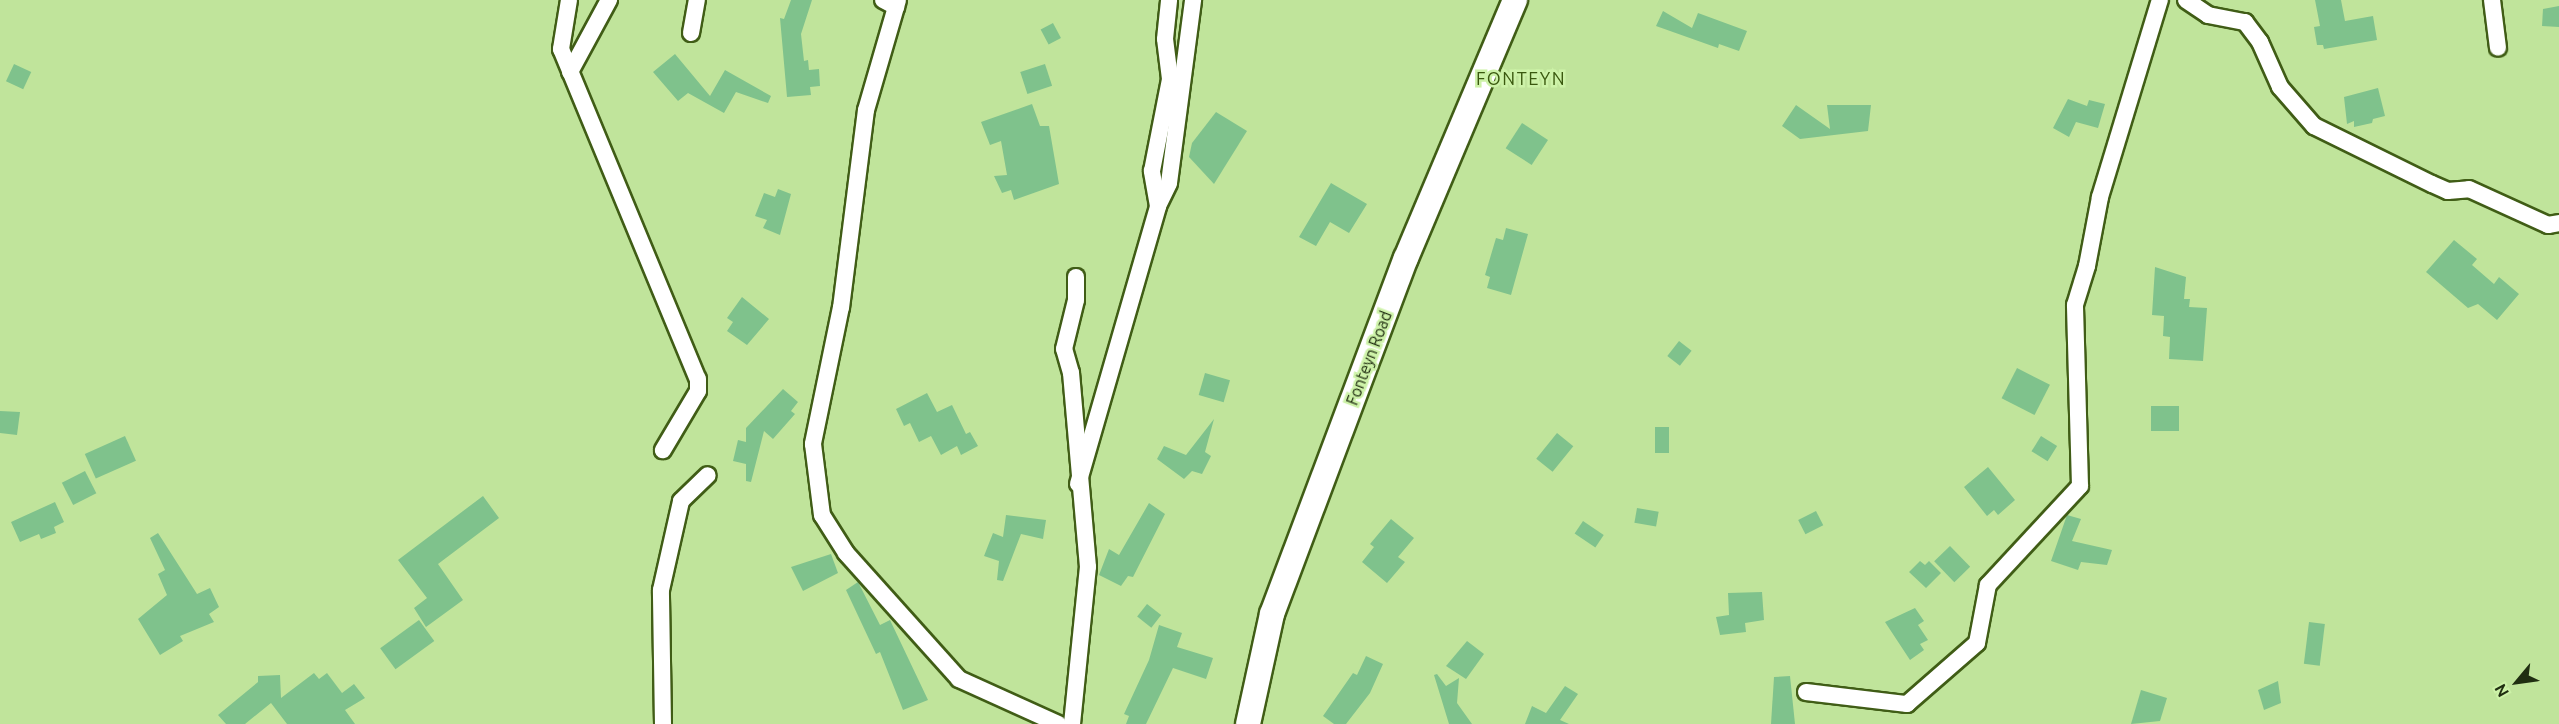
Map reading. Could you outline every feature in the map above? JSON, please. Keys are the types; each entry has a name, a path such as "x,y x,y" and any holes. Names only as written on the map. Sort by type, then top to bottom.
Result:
{"street":[{"path":"569,0 561,49 698,379 698,391 663,450"},
{"path":"570,72 609,0"},
{"path":"691,33 697,0"},
{"path":"1158,206 1152,171 1170,79 1165,39 1169,0"},
{"path":"1078,484 1158,206 1169,183 1193,0"},
{"name":"Fonteyn Road","path":"1248,724 1272,614 1406,258 1515,0"},
{"path":"1806,692 1907,704 1977,643 1988,585 2080,486 2075,305 2087,266 2100,196 2160,0"},
{"path":"2186,0 2208,15 2245,22 2260,42 2280,87 2314,126 2448,191 2469,189 2548,225 2559,223"},
{"path":"2492,0 2498,48"},
{"path":"892,2 866,110 841,307 813,444 822,515 846,553 959,679 1058,724"},
{"path":"1072,724 1088,567 1078,484 1071,374 1064,349 1076,300 1076,277"},
{"path":"663,724 661,591 681,501 708,475"}],"building":[{"path":"791,0 812,0 801,34 804,61 808,60 809,70 819,69 820,86 810,87 811,95 787,97 780,18 784,19"},
{"path":"2315,0 2341,0 2345,21 2373,16 2377,40 2324,49 2323,45 2317,45 2314,27 2320,26"},
{"path":"2559,6 2559,27 2542,26 2543,9"},
{"path":"1663,11 1692,28 1698,13 1747,31 1739,51 1719,44 1718,48 1656,26"},
{"path":"1053,23 1061,38 1049,45 1041,30"},
{"path":"675,54 710,96 725,70 771,96 768,103 736,92 724,113 688,93 678,101 653,72"},
{"path":"14,64 31,72 23,89 6,81"},
{"path":"1045,64 1052,86 1027,94 1020,72"},
{"path":"2378,88 2385,116 2373,119 2372,123 2354,127 2354,121 2347,124 2344,97"},
{"path":"2068,99 2087,106 2089,100 2105,104 2098,128 2076,122 2069,137 2053,128"},
{"path":"1032,104 1040,126 1049,126 1059,184 1014,200 1011,190 1002,193 994,176 1007,175 1001,141 990,145 981,122"},
{"path":"1796,105 1830,129 1827,105 1871,105 1868,131 1800,139 1782,126"},
{"path":"1216,112 1247,131 1214,184 1189,157 1192,143"},
{"path":"1522,123 1548,140 1532,165 1506,148"},
{"path":"1331,183 1367,204 1349,233 1330,222 1316,246 1299,237"},
{"path":"778,189 791,194 780,235 763,228 767,220 755,216 764,193 775,197"},
{"path":"1506,228 1528,234 1511,295 1487,288 1490,277 1485,275 1496,238 1503,240"},
{"path":"2454,240 2477,259 2472,265 2494,284 2499,277 2519,294 2497,320 2478,304 2468,308 2426,272"},
{"path":"2155,267 2186,277 2184,299 2190,299 2189,307 2207,308 2203,361 2169,359 2170,337 2163,336 2164,316 2152,315"},
{"path":"742,297 769,319 747,345 727,331 733,322 727,318"},
{"path":"1679,341 1692,351 1680,366 1667,356"},
{"path":"2017,368 2050,385 2035,415 2002,398"},
{"path":"1205,373 1230,380 1224,402 1199,395"},
{"path":"783,389 798,402 791,411 795,414 773,439 764,431 751,482 746,481 746,464 733,461 738,440 746,442 746,428"},
{"path":"927,393 937,412 952,405 966,434 970,432 978,446 961,455 957,446 941,455 931,436 919,442 910,423 904,426 896,409"},
{"path":"2151,406 2179,406 2179,431 2151,431"},
{"path":"0,411 20,412 17,435 0,433"},
{"path":"1214,419 1205,452 1211,456 1202,474 1192,471 1184,479 1157,459 1164,446 1186,455"},
{"path":"1655,427 1669,427 1669,453 1655,453"},
{"path":"1557,433 1573,446 1553,472 1536,459"},
{"path":"125,436 136,461 96,479 85,454"},
{"path":"2041,436 2057,446 2048,461 2031,451"},
{"path":"1988,467 2015,500 1998,515 1994,510 1987,516 1964,487"},
{"path":"85,471 96,493 73,505 62,483"},
{"path":"483,496 499,518 438,564 463,600 426,627 414,608 427,598 398,560"},
{"path":"55,502 64,522 54,527 56,533 41,539 39,534 20,542 11,522"},
{"path":"1149,503 1165,514 1133,577 1128,576 1121,586 1099,575 1109,549 1119,555"},
{"path":"1637,508 1659,512 1656,527 1634,523"},
{"path":"1816,511 1823,525 1805,534 1798,520"},
{"path":"1006,515 1046,520 1043,539 1021,534 1003,581 997,580 999,561 984,556 993,533 1003,537"},
{"path":"2067,515 2081,519 2072,541 2112,550 2107,565 2081,562 2078,570 2051,561"},
{"path":"1391,519 1414,538 1398,557 1405,562 1387,583 1362,562 1374,547 1370,544"},
{"path":"1583,521 1604,535 1595,547 1575,533"},
{"path":"158,533 197,594 210,588 219,607 209,614 214,622 180,636 183,641 160,655 138,619 167,595 158,574 165,570 150,538"},
{"path":"1950,546 1970,567 1954,582 1934,561"},
{"path":"831,554 838,573 803,591 791,567"},
{"path":"1920,561 1925,565 1929,561 1941,573 1926,588 1909,572"},
{"path":"858,582 880,625 890,620 928,700 903,710 880,652 876,654 846,590"},
{"path":"1762,592 1764,620 1745,623 1746,632 1720,635 1716,617 1729,615 1728,593"},
{"path":"1147,604 1161,615 1151,628 1137,617"},
{"path":"1915,608 1924,621 1918,625 1928,640 1920,644 1924,650 1910,660 1885,622"},
{"path":"419,620 434,641 395,669 380,648"},
{"path":"2309,622 2325,624 2320,666 2304,664"},
{"path":"1159,625 1182,633 1177,647 1213,658 1206,679 1173,668 1146,724 1126,724 1129,716 1124,714 1149,660"},
{"path":"1467,641 1484,654 1466,679 1446,666"},
{"path":"1366,656 1383,664 1370,693 1346,724 1334,724 1323,716 1353,673 1357,675"},
{"path":"314,673 319,679 327,673 342,693 354,684 365,698 345,710 355,724 287,724 271,703 245,724 226,724 218,715 258,682 258,676 280,675 281,698"},
{"path":"1437,674 1446,686 1459,678 1457,703 1472,724 1449,724 1434,675"},
{"path":"1790,676 1795,724 1771,724 1774,677"},
{"path":"2278,681 2281,703 2264,710 2258,690"},
{"path":"1565,686 1578,694 1560,720 1569,724 1525,724 1532,706 1546,713"},
{"path":"2141,690 2167,698 2160,721 2131,724"}],"district":[{"name":"FONTEYN","path":"1521,78"}]}
